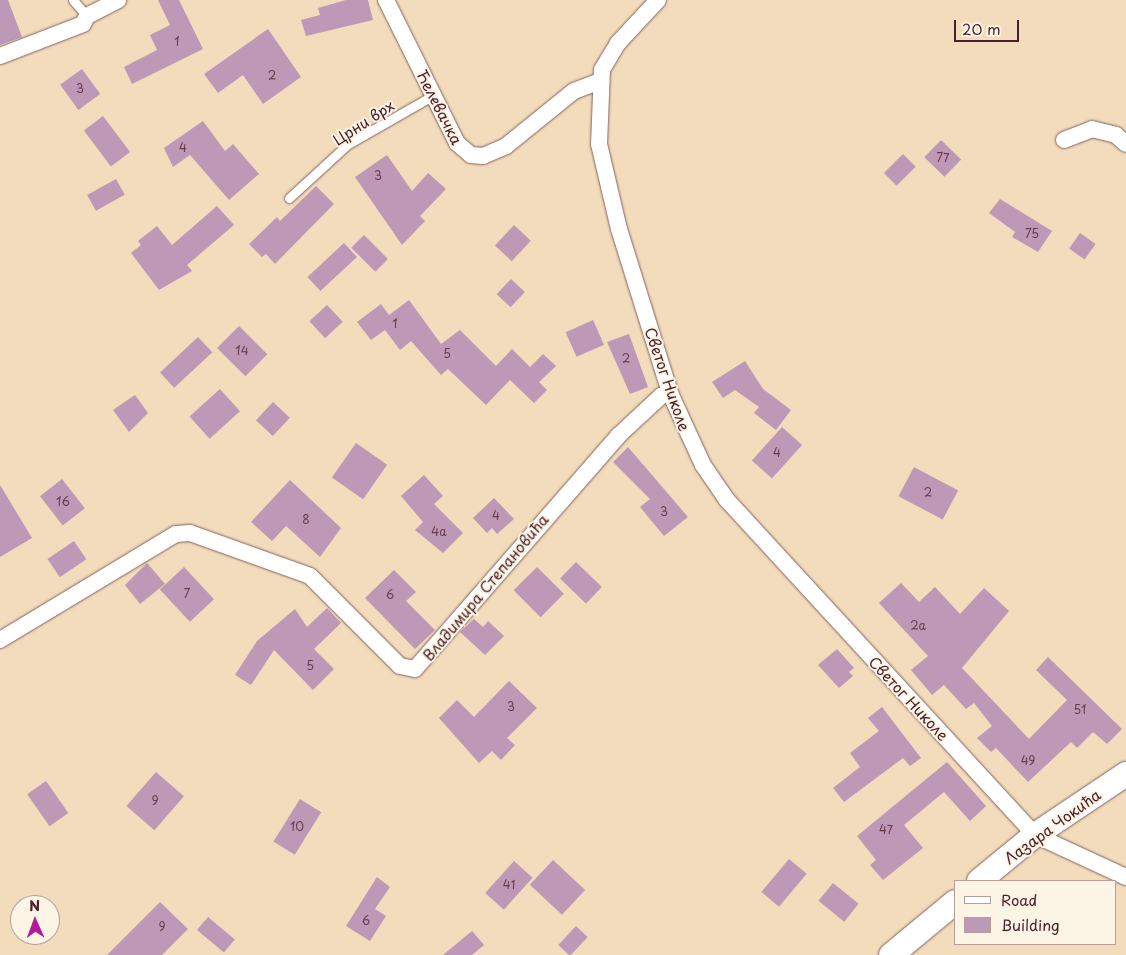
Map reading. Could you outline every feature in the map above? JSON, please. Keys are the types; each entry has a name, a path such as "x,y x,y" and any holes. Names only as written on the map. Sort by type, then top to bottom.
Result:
{"street":[{"path":"0,56 83,24 87,16 118,0"},
{"name":"Ћелевачка","path":"386,0 462,150 483,156 506,146 578,88 598,82"},
{"name":"Светог Николе","path":"658,0 613,50 598,82 604,178 670,393 703,465 727,500 1035,835"},
{"path":"1064,140 1092,129 1116,135 1126,144"},
{"name":"Владимира Степановића","path":"0,640 176,534 190,533 310,576 400,666 415,669 618,436 661,396 670,393"},
{"name":"Лазара Чокића","path":"981,880 1035,835 1126,774"},
{"path":"1035,835 1126,876"},
{"path":"891,955 954,903"}],"lane":[{"path":"73,0 87,16"},
{"name":"Црни врх","path":"289,198 348,144 434,95"}],"building":[{"path":"0,0 8,0 22,37 0,45"},
{"path":"158,0 179,0 203,49 132,84 124,67 157,50 150,35 170,25"},
{"path":"346,0 368,0 373,20 306,36 301,20 320,15 318,8"},
{"path":"268,29 301,77 263,104 243,75 218,93 204,74"},
{"path":"82,69 100,94 78,110 60,85"},
{"path":"103,116 130,152 111,166 84,130"},
{"path":"203,121 225,151 233,144 259,174 229,200 190,155 173,167 164,148"},
{"path":"941,140 961,159 944,177 924,157"},
{"path":"903,154 916,167 897,186 884,173"},
{"path":"387,155 412,191 428,173 446,189 420,216 425,221 402,245 355,177"},
{"path":"116,179 125,195 96,211 87,195"},
{"path":"316,186 334,204 275,264 266,254 262,257 249,244 277,217 280,221"},
{"path":"1000,199 1052,231 1038,252 1012,237 1015,232 989,213"},
{"path":"217,206 234,225 187,265 192,271 159,290 131,253 141,245 138,241 157,226 172,245"},
{"path":"514,225 531,241 512,261 495,245"},
{"path":"1080,233 1096,244 1085,259 1069,249"},
{"path":"364,235 388,259 375,272 351,248"},
{"path":"344,243 357,257 320,291 307,277"},
{"path":"511,279 525,292 511,307 497,294"},
{"path":"409,300 441,344 460,330 496,366 512,349 530,367 543,354 556,366 539,382 547,390 534,403 510,380 486,405 448,369 441,375 411,341 400,350 385,330 371,340 357,322 381,304 389,315"},
{"path":"327,305 343,322 325,338 309,321"},
{"path":"593,320 604,345 577,357 566,332"},
{"path":"239,326 267,354 245,376 217,348"},
{"path":"629,334 648,387 630,394 607,342"},
{"path":"198,337 212,352 174,388 160,372"},
{"path":"745,361 763,389 791,410 776,430 754,413 759,407 735,390 723,398 712,382"},
{"path":"220,389 240,411 210,439 190,416"},
{"path":"135,395 148,413 129,432 113,410"},
{"path":"273,402 290,418 273,436 256,420"},
{"path":"782,427 802,445 772,479 752,460"},
{"path":"356,443 387,465 363,499 332,477"},
{"path":"628,447 688,517 664,536 640,507 650,499 613,462"},
{"path":"914,467 958,490 943,520 899,496"},
{"path":"424,475 443,496 434,504 463,533 443,553 415,530 423,522 401,496"},
{"path":"62,479 85,508 63,525 40,496"},
{"path":"290,480 341,528 320,557 286,526 272,541 251,522"},
{"path":"0,485 32,538 0,557"},
{"path":"494,498 514,519 497,534 492,528 487,533 473,518"},
{"path":"74,541 86,559 60,577 47,559"},
{"path":"576,562 602,587 586,604 560,579"},
{"path":"147,563 165,584 140,604 125,585"},
{"path":"184,567 214,599 190,622 160,590"},
{"path":"537,567 564,594 541,617 514,590"},
{"path":"394,570 416,592 406,601 435,630 415,649 365,598"},
{"path":"901,583 919,602 935,587 960,614 984,588 1009,611 962,668 1029,739 1067,700 1036,670 1048,657 1122,729 1107,744 1093,732 1077,748 1071,742 1028,782 996,748 991,752 977,738 992,726 974,703 966,709 944,685 932,695 911,670 928,656 879,603"},
{"path":"327,608 341,623 314,649 334,669 313,690 274,650 251,685 235,675 257,641 295,609 307,627"},
{"path":"474,619 483,627 488,621 504,636 485,655 460,632"},
{"path":"837,649 854,668 849,672 853,676 839,688 818,665"},
{"path":"509,681 537,708 507,738 515,745 501,760 492,751 479,763 439,718 457,700 474,717"},
{"path":"882,707 921,758 910,766 903,758 844,802 833,788 860,767 850,753 879,731 868,718"},
{"path":"947,762 986,806 970,821 944,792 904,825 923,848 883,880 870,865 876,860 857,836"},
{"path":"156,772 184,796 154,830 126,806"},
{"path":"46,781 68,813 50,826 27,794"},
{"path":"300,799 321,812 295,855 274,841"},
{"path":"789,859 807,874 779,907 761,892"},
{"path":"553,860 585,890 562,915 530,885"},
{"path":"514,861 533,878 504,910 485,893"},
{"path":"377,877 390,887 375,909 386,916 370,941 346,926"},
{"path":"833,883 859,904 844,922 819,901"},
{"path":"160,902 188,929 162,955 107,955"},
{"path":"208,917 235,939 224,953 197,930"},
{"path":"576,926 588,937 571,955 558,945"},
{"path":"472,931 484,945 472,955 443,955"}]}
